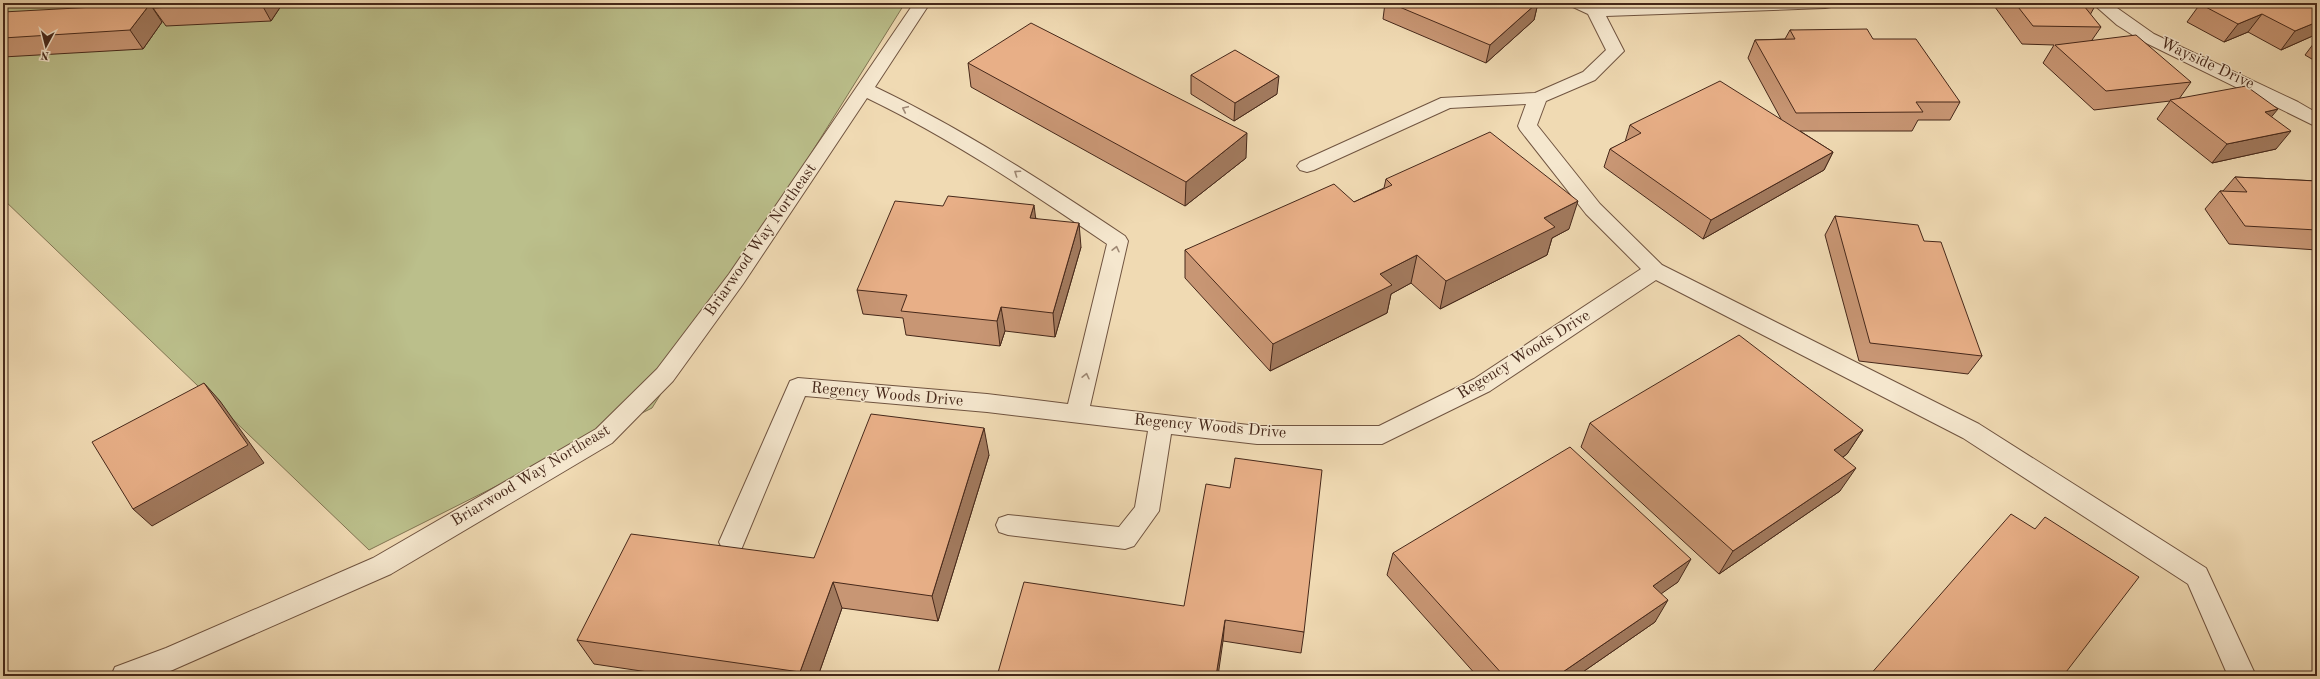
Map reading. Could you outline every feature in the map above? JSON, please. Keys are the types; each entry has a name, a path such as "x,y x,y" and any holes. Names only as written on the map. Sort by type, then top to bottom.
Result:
{"street":[{"name":"Briarwood Way Northeast","path":"125,676 174,658 382,566 604,436 665,375 736,279 922,3"},
{"path":"1587,7 1825,3"},
{"name":"Wayside Drive","path":"2100,3 2111,13 2155,40 2260,89 2317,121"},
{"path":"1307,166 1447,102 1538,98 1589,76 1615,51 1587,7"},
{"path":"864,89 922,117 1011,169 1118,241 1077,414"},
{"path":"1538,98 1527,126 1593,209 1655,270 1972,431 2196,576 2242,676"},
{"name":"Regency Woods Drive","path":"732,542 798,387 987,403 1257,435 1382,435 1482,385 1655,270"},
{"path":"1008,525 1125,538 1147,511 1161,424"}],"green space":[{"path":"3,3 905,3 652,408 369,550 3,199"}],"building":[{"path":"157,3 249,3 153,8"},
{"path":"1390,3 1537,3 1490,45"},
{"path":"2015,3 2092,3 2095,6 2084,6 2101,27 2033,26"},
{"path":"2309,3 2317,7 2317,22 2295,31 2262,14 2238,24 2200,4"},
{"path":"150,4 130,30 3,38 3,12"},
{"path":"1031,23 1247,133 1186,182 968,63"},
{"path":"1867,29 1873,39 1916,39 1960,102 1916,102 1923,112 1796,113 1755,40 1795,39 1790,30"},
{"path":"2136,35 2191,82 2106,91 2055,45"},
{"path":"1235,50 1279,76 1235,103 1191,75"},
{"path":"1720,81 1833,152 1711,220 1610,149 1641,133 1630,125"},
{"path":"2246,86 2278,109 2265,112 2291,131 2227,144 2170,100"},
{"path":"1490,132 1578,201 1544,218 1555,227 1446,281 1417,255 1380,274 1392,285 1273,344 1185,250 1334,184 1354,202 1392,185 1386,179"},
{"path":"2235,177 2317,181 2317,230 2245,226 2220,191 2247,192"},
{"path":"948,196 1034,205 1030,218 1079,223 1053,313 1001,307 997,321 901,311 907,295 857,290 895,201 943,206"},
{"path":"1835,216 1918,225 1924,241 1941,242 1982,356 1870,343"},
{"path":"1739,335 1863,430 1834,450 1856,468 1733,551 1590,423"},
{"path":"204,383 248,445 133,509 92,442"},
{"path":"871,414 984,428 932,596 833,582 800,672 577,640 631,534 814,558"},
{"path":"1570,447 1691,559 1653,586 1668,600 1557,676 1504,676 1393,553"},
{"path":"1235,458 1322,470 1304,632 1225,620 1216,676 997,676 1024,582 1184,606 1206,484 1230,488"},
{"path":"2011,514 2035,529 2045,517 2139,577 2063,676 1869,676"}]}
